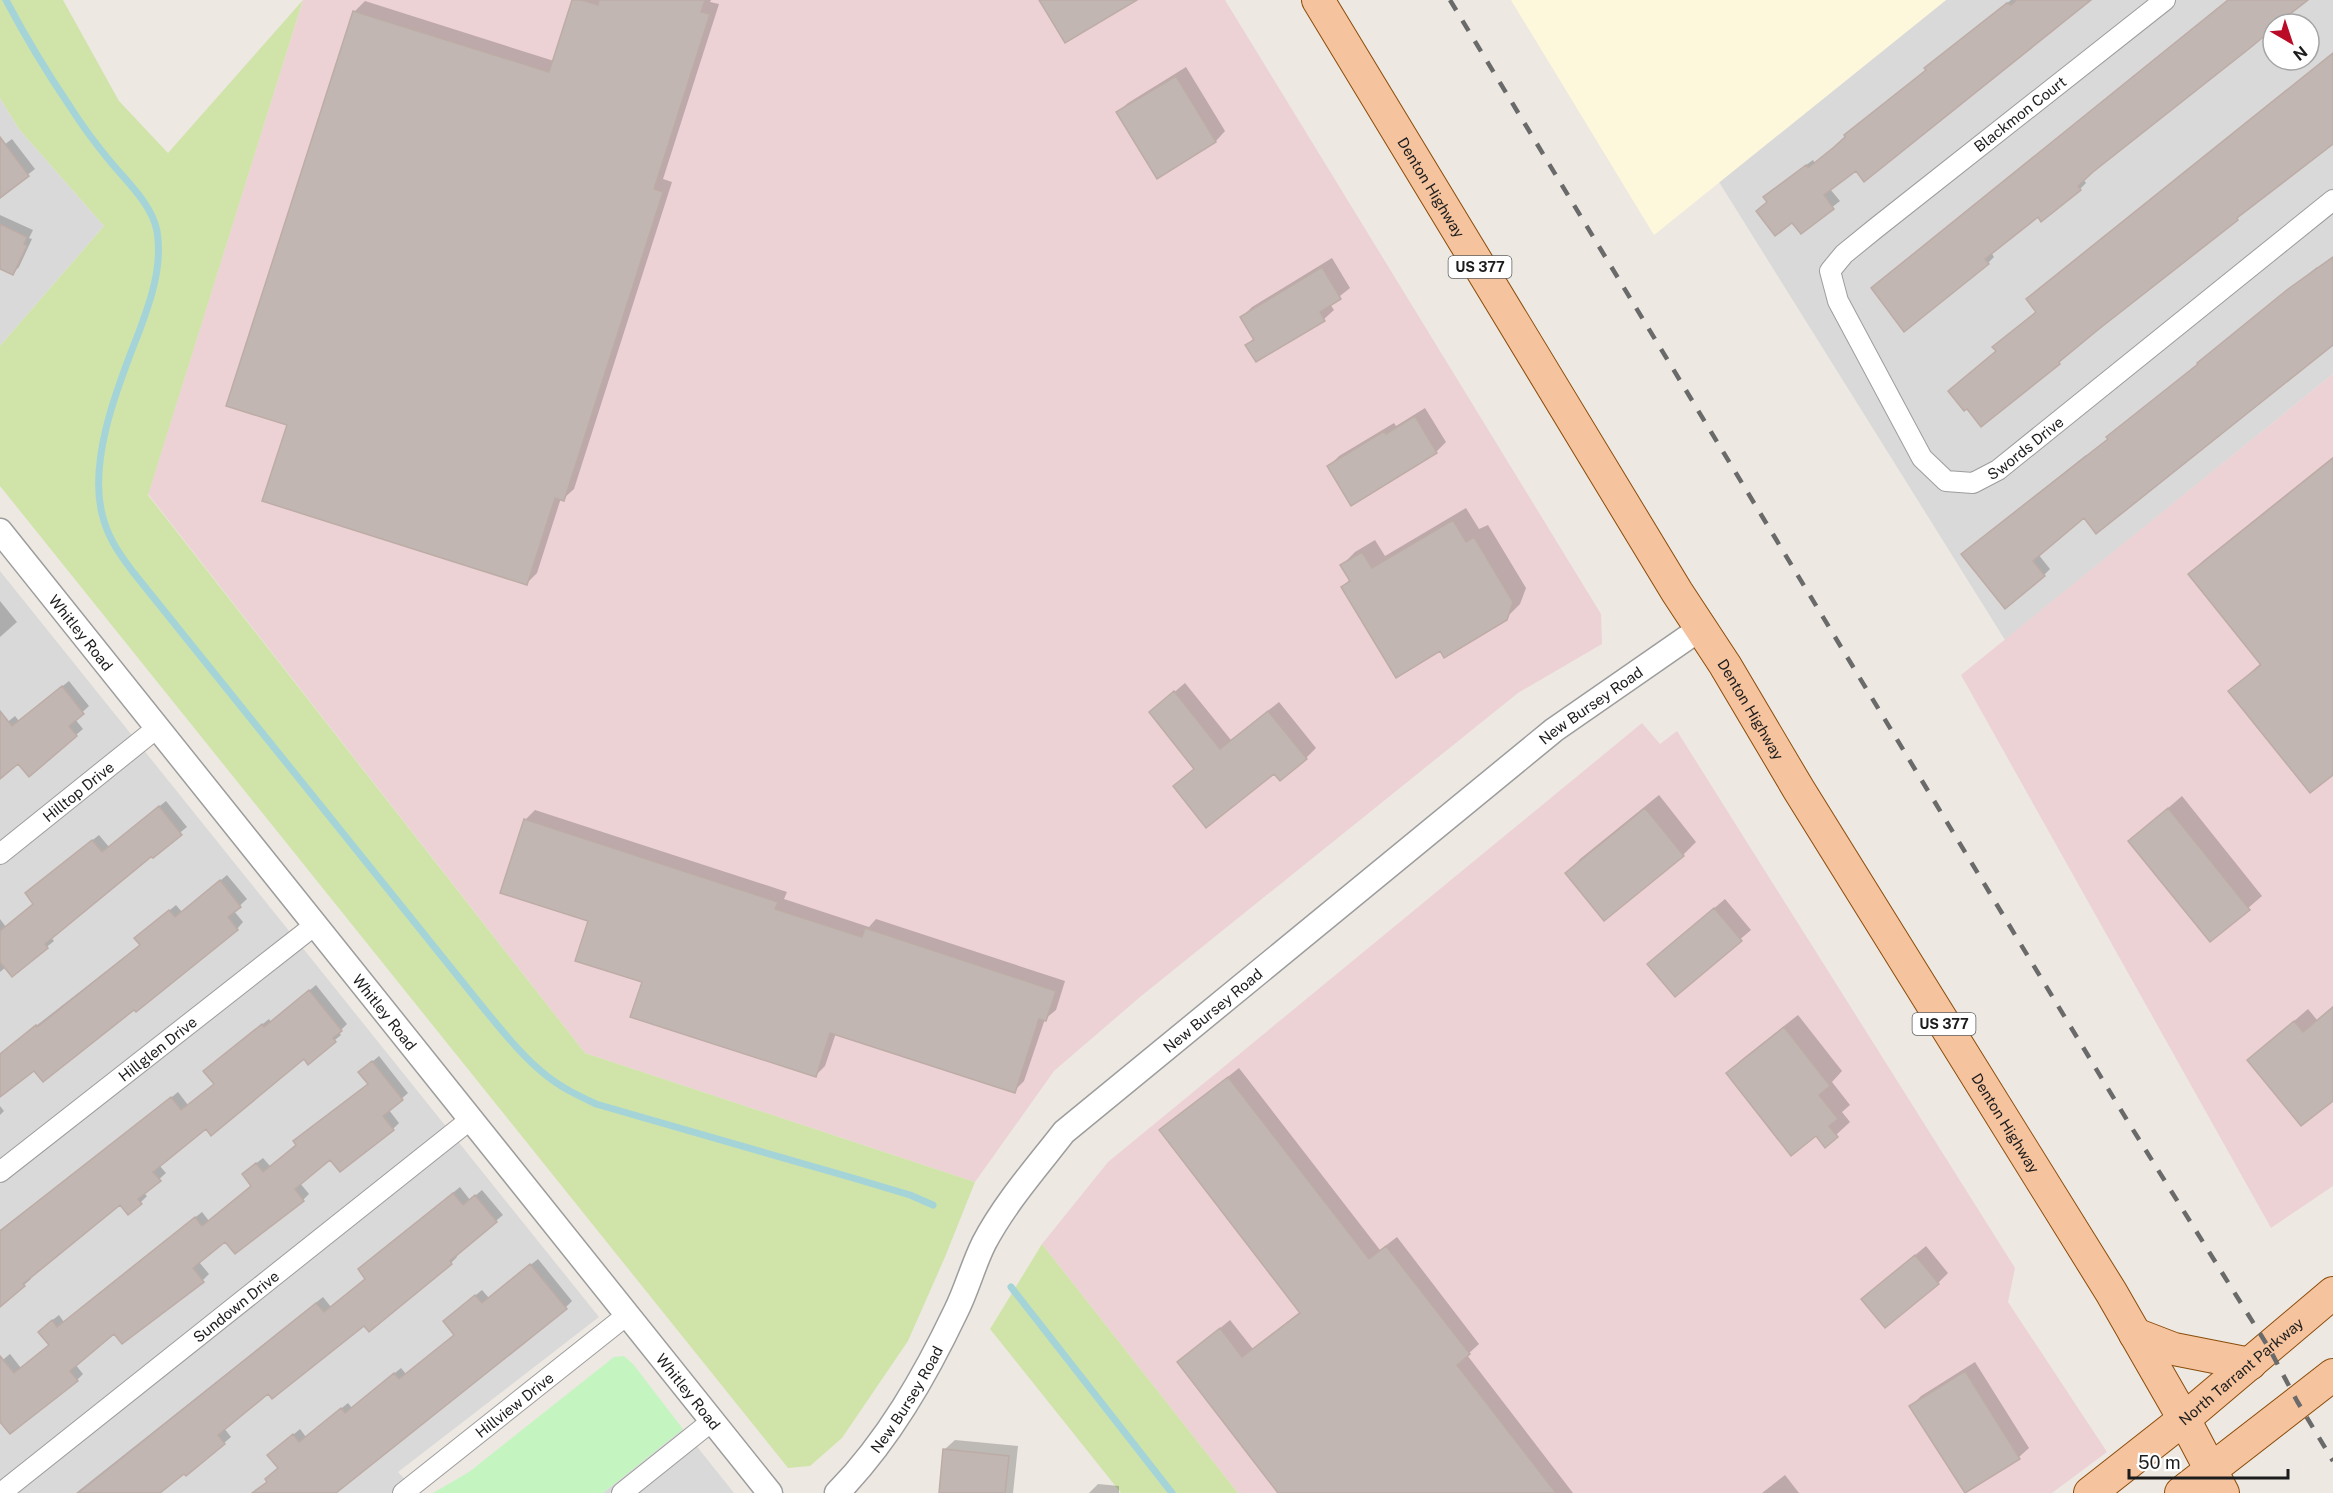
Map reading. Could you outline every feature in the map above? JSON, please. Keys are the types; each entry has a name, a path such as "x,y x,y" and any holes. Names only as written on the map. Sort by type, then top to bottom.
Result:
{"main road":[{"name":"Denton Highway","path":"1318,0 2135,1334 2184,1419"},
{"name":"North Tarrant Parkway","path":"2090,1493 2184,1419 2333,1293"},
{"path":"2135,1334 2175,1349 2250,1364"},
{"path":"2181,1493 2217,1481 2333,1375"},
{"name":"US 377","path":"2184,1419 2217,1481"}],"street":[{"name":"Blackmon Court","path":"1876,228 2164,0"},
{"name":"Swords Drive","path":"1876,228 1844,254 1830,271 1838,301 1922,458 1946,481 1973,483 1998,470 2333,200"},
{"name":"Whitley Road","path":"0,531 770,1493"},
{"name":"New Bursey Road","path":"837,1493 855,1475 904,1408 957,1309 985,1242 1016,1193 1064,1132 1554,730 1701,628"},
{"name":"Hilltop Drive","path":"0,854 157,728"},
{"name":"Hillglen Drive","path":"0,1172 315,925"},
{"name":"Sundown Drive","path":"1,1493 471,1119"},
{"name":"Hillview Drive","path":"403,1493 627,1315"},
{"path":"622,1493 712,1421"}],"shaded area":[{"path":"303,0 1225,0 1601,614 1602,644 1518,693 1140,997 1054,1071 975,1182 585,1053 148,494"},
{"path":"1511,0 1946,0 1654,235"},
{"path":"1946,0 2333,0 2333,374 2005,640 1719,182"},
{"path":"0,98 19,129 104,226 0,346"},
{"path":"2333,374 2333,1186 2271,1228 1961,675"},
{"path":"0,571 599,1317 398,1472 418,1493 0,1493"},
{"path":"1642,723 1660,744 1677,731 2015,1268 2008,1302 2107,1452 2052,1493 1238,1493 1042,1244 1108,1162"},
{"path":"683,1429 734,1493 603,1493"}],"green space":[{"path":"0,0 63,0 119,101 168,153 303,0 148,495 585,1053 975,1182 908,1341 842,1438 810,1466 788,1468 0,486 0,346 104,226 19,129 0,98"},
{"path":"1042,1244 1238,1493 1121,1493 990,1329"},
{"path":"624,1356 633,1364 683,1429 603,1493 433,1493 469,1472 614,1357"}],"building":[{"path":"572,0 582,0 598,5 599,0 705,0 701,12 710,14 654,189 663,192 564,501 555,498 527,585 262,501 287,425 226,406 353,11 549,72"},
{"path":"1039,0 1137,0 1065,43"},
{"path":"2017,0 2091,0 1864,182 1856,171 1824,195 1834,209 1801,234 1792,223 1775,236 1756,211 1767,202 1763,197 1806,165 1808,168 1845,137 1844,135 1926,70 1924,68 2007,3 2011,5"},
{"path":"2228,0 2308,0 2292,12 2261,12 2261,39 2093,172 2078,186 2081,190 2041,222 2038,217 1985,259 1989,264 1904,332 1871,288"},
{"path":"2333,53 2333,144 2237,218 2238,220 2099,329 2059,362 2060,364 1981,427 1967,409 1964,411 1948,391 1996,351 1992,347 2036,312 2026,299 2309,72 2321,72 2321,63"},
{"path":"1176,76 1216,142 1157,179 1116,112"},
{"path":"0,137 29,176 0,198"},
{"path":"0,224 27,237 24,244 27,246 13,275 0,269"},
{"path":"2333,257 2333,345 2096,534 2084,518 2033,561 2045,576 2005,609 1961,554 2108,439 2106,437 2288,289"},
{"path":"1322,267 1341,299 1320,312 1325,321 1256,362 1245,345 1254,340 1240,317"},
{"path":"1415,416 1437,453 1351,506 1327,466 1384,431 1386,434"},
{"path":"2333,458 2333,775 2310,793 2228,691 2261,665 2188,574"},
{"path":"1453,520 1466,542 1474,537 1513,602 1507,620 1444,658 1440,651 1396,678 1341,587 1350,581 1340,565 1362,552 1372,568"},
{"path":"62,686 84,714 69,726 77,736 29,777 18,764 0,779 0,711 12,726"},
{"path":"1174,691 1220,749 1268,711 1307,759 1280,781 1274,774 1206,828 1173,786 1194,769 1149,712"},
{"path":"159,806 182,835 153,858 151,857 45,944 48,948 12,977 0,962 0,931 33,904 25,893 92,840 102,852"},
{"path":"1645,808 1684,856 1604,921 1565,873"},
{"path":"2168,808 2250,910 2210,942 2128,841"},
{"path":"524,819 778,902 775,909 862,937 865,928 1056,991 1046,1021 1039,1019 1015,1093 830,1033 816,1077 630,1017 642,982 575,961 588,921 500,893"},
{"path":"220,880 241,907 228,917 238,930 136,1012 134,1010 43,1082 34,1071 0,1097 0,1054 140,945 134,938 169,910 175,917"},
{"path":"1714,908 1742,941 1675,997 1647,964"},
{"path":"309,990 342,1031 333,1038 336,1042 308,1065 304,1059 211,1136 206,1129 153,1172 161,1181 138,1199 142,1204 128,1215 120,1205 23,1284 25,1286 0,1307 0,1231 171,1097 181,1110 214,1084 203,1071 262,1024 264,1027"},
{"path":"2333,1007 2333,1101 2301,1126 2247,1060 2294,1021 2303,1032"},
{"path":"1784,1027 1830,1086 1819,1095 1838,1119 1829,1126 1838,1137 1825,1148 1816,1136 1791,1156 1726,1073"},
{"path":"372,1061 403,1100 383,1116 394,1130 340,1172 330,1160 295,1189 304,1201 235,1254 225,1242 193,1268 204,1282 122,1344 114,1334 70,1371 78,1381 10,1434 0,1422 0,1356 14,1373 49,1345 38,1332 52,1320 57,1327 195,1217 202,1226 251,1186 242,1174 256,1163 263,1172 296,1145 293,1141 368,1084 358,1072"},
{"path":"1228,1077 1369,1259 1386,1246 1470,1354 1457,1365 1556,1493 1278,1493 1177,1362 1220,1328 1242,1357 1300,1313 1159,1130"},
{"path":"453,1193 463,1205 475,1195 497,1222 450,1261 452,1264 369,1332 364,1326 272,1399 268,1394 218,1435 225,1444 186,1476 184,1474 160,1493 78,1493 316,1303 324,1312 365,1279 358,1269"},
{"path":"1915,1255 1939,1284 1885,1328 1861,1299"},
{"path":"530,1264 567,1309 336,1493 252,1493 267,1482 265,1479 278,1468 267,1455 293,1434 299,1442 341,1408 345,1413 394,1373 399,1379 454,1335 443,1321 475,1295 482,1303"},
{"path":"1965,1371 2020,1459 1965,1493 1909,1406"},
{"path":"943,1449 1009,1456 1005,1493 939,1493"}],"waterway":[{"path":"6,0 78,119 150,211 157,231 158,258 154,285 113,403 101,452 99,476 99,499 106,528 116,548 133,572 485,1010 538,1069 565,1088 596,1104 910,1195 933,1205"},
{"path":"1011,1287 1172,1493"}],"railway":[{"path":"1450,0 2130,1125 2269,1348 2333,1461"}]}
